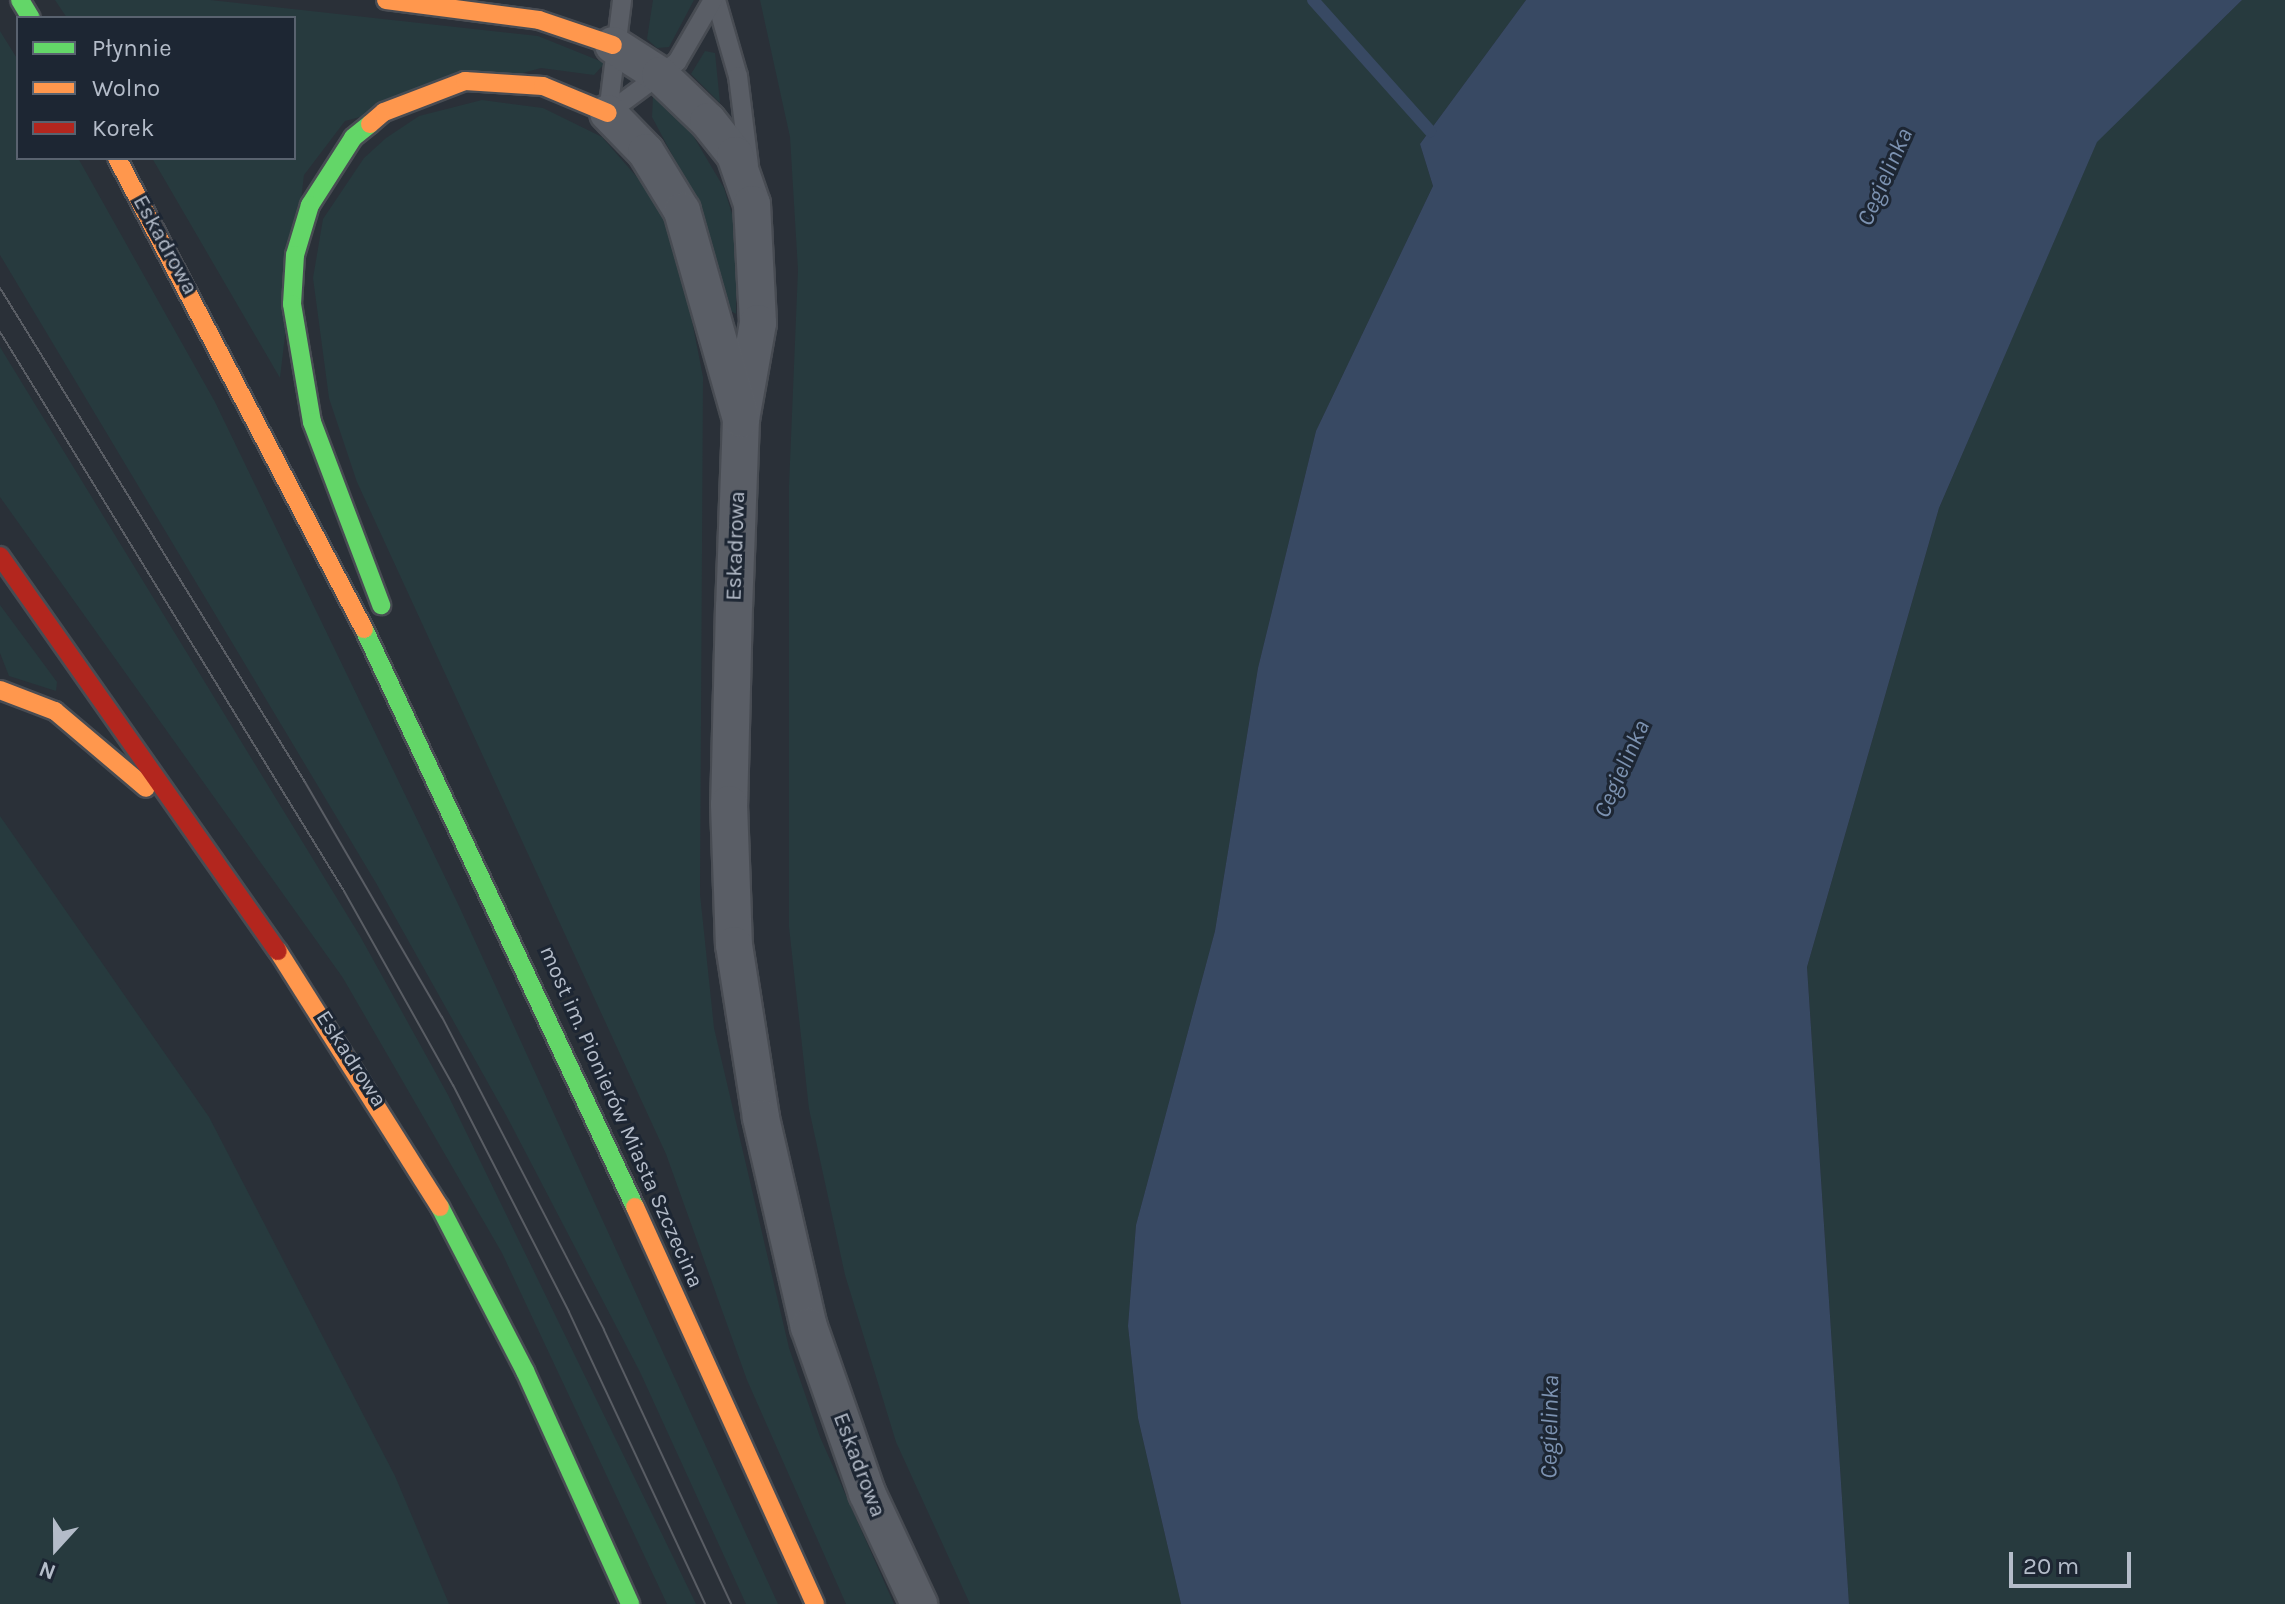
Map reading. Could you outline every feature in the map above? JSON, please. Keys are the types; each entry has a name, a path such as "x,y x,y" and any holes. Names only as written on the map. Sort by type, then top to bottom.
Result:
{"main road":[{"path":"386,0 539,20 613,45"},
{"path":"391,631 312,422 292,304 295,255 310,205 353,138 384,112 465,81 543,86 608,113"},
{"name":"Eskadrowa","path":"118,160 334,567 492,890"},
{"name":"Eskadrowa","path":"0,556 205,839 416,1161 525,1371 630,1604"},
{"path":"402,660 492,890"},
{"path":"0,690 62,716 205,839"},
{"name":"most im. Pionierów Miasta Szczecina","path":"492,890 815,1604"}],"street":[{"name":"Eskadrowa","path":"613,45 660,75 735,155 752,204 758,323 741,419 729,804 734,945 745,1037 809,1327 867,1493 919,1604"},
{"name":"Eskadrowa","path":"608,113 646,152 682,211 741,419"}],"lane":[{"path":"608,113 613,45 622,0"},
{"name":"Eskadrowa","path":"608,113 660,75 692,44 715,0"},
{"name":"Eskadrowa","path":"715,0 738,76 752,204"}],"green space":[{"path":"55,0 210,0 538,36 605,63 594,75 541,68 345,121 304,175 280,378 153,160 296,160 296,16 66,16"},
{"path":"653,0 694,0 669,47 657,48 647,39"},
{"path":"760,0 1526,0 1420,144 1433,186 1316,431 1258,668 1215,931 1136,1225 1128,1326 1138,1418 1181,1604 970,1604 896,1442 845,1275 809,1109 789,927 789,486 798,270 790,137"},
{"path":"2242,0 2285,0 2285,1604 1849,1604 1807,967 1939,508 2097,141"},
{"path":"0,31 16,57 16,160 79,160 215,402 459,906 778,1604 746,1604 640,1372 506,1115 376,883 0,255"},
{"path":"705,51 715,53 720,103 691,74"},
{"path":"653,96 688,127 724,188 736,227 736,314 729,310 700,207 652,117"},
{"path":"482,100 543,108 602,137 656,199 683,275 703,377 700,894 714,1028 789,1348 820,1437 894,1604 846,1604 747,1380 666,1154 357,482 329,398 313,278 323,219 364,158 386,138 419,116"},
{"path":"0,347 360,936 448,1095 696,1604 667,1604 502,1253 343,978 0,497"},
{"path":"0,605 57,682 56,691 9,676 0,653"},
{"path":"0,816 209,1117 395,1476 449,1604 0,1604"}],"water":[{"name":"Cegielinka","path":"1526,0 2242,0 2097,142 1939,508 1807,967 1849,1604 1181,1604 1138,1418 1128,1326 1136,1225 1215,931 1258,668 1316,431 1433,186 1420,144"}],"waterway":[{"path":"1313,0 1430,131"}],"tram line":[{"path":"0,288 305,782 442,1017 604,1330 731,1604"},
{"path":"0,332 344,891 453,1085 569,1312 705,1604"}],"traffic: fast":[{"path":"20,0 30,16"},
{"path":"370,124 353,138 310,205 295,255 292,304 312,422 381,605"},
{"path":"364,629 635,1207"},
{"path":"440,1207 525,1371 630,1604"}],"traffic: slow":[{"path":"386,0 539,20 613,45"},
{"path":"370,124 384,112 465,81 543,86 608,113"},
{"path":"118,160 364,629"},
{"path":"0,690 55,711 146,788"},
{"path":"278,951 440,1207"},
{"path":"635,1207 815,1604"}],"traffic: jam":[{"path":"0,556 278,951"}]}
